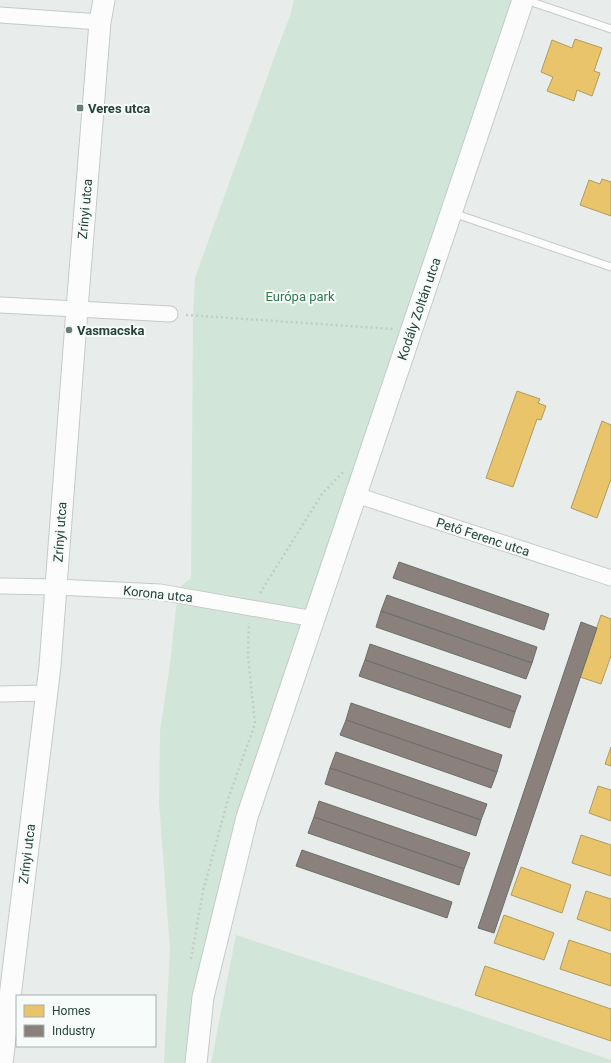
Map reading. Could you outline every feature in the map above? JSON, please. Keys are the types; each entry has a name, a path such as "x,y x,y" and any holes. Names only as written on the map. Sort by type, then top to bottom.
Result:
{"street":[{"name":"Zrínyi utca","path":"2,1063 50,666 100,22 104,0"},
{"name":"Kodály Zoltán utca","path":"196,1063 203,997 247,817 524,0"},
{"path":"0,15 100,22"},
{"path":"0,305 170,314"},
{"name":"Pető Ferenc utca","path":"356,495 611,578"},
{"name":"Korona utca","path":"0,586 160,592 314,619"},
{"path":"0,694 47,692"}],"lane":[{"path":"524,0 611,29"},
{"path":"451,212 611,267"}],"path":[{"path":"170,314 411,331"}],"green space":[{"name":"Európa park","path":"294,0 512,0 238,814 221,879 197,998 189,1063 164,1063 170,949 159,802 160,731 170,664 176,608 181,586 191,578 193,320 195,278 290,16"},
{"path":"236,935 459,1008 611,1060 611,1063 211,1063"}],"building: Homes":[{"path":"575,39 602,48 594,71 600,73 592,96 577,90 574,101 547,91 553,77 541,72 552,40 572,48"},
{"path":"602,179 611,182 611,216 580,205 589,180 600,184"},
{"path":"517,391 540,399 538,403 546,406 541,420 537,419 513,487 486,478"},
{"path":"602,421 611,425 611,479 597,518 571,508"},
{"path":"601,615 611,619 611,656 601,684 580,677"},
{"path":"611,747 611,766 605,764"},
{"path":"598,786 611,790 611,821 589,813"},
{"path":"581,835 611,845 611,876 572,863"},
{"path":"521,867 571,885 562,913 511,895"},
{"path":"586,891 611,899 611,931 577,919"},
{"path":"504,915 554,933 544,960 494,943"},
{"path":"569,940 611,954 611,986 560,969"},
{"path":"485,966 611,1009 611,1041 475,995"}],"building: Industry":[{"path":"399,562 549,614 544,630 393,578"},
{"path":"387,595 537,647 532,663 381,611"},
{"path":"381,611 532,663 526,679 376,627"},
{"path":"581,622 597,628 494,933 478,928"},
{"path":"370,644 521,696 515,712 365,660"},
{"path":"365,660 515,712 510,728 359,676"},
{"path":"351,703 502,755 497,772 346,720"},
{"path":"346,720 497,772 491,788 340,735"},
{"path":"336,752 487,804 481,820 330,768"},
{"path":"330,768 481,820 476,836 325,784"},
{"path":"319,801 470,853 464,869 314,817"},
{"path":"314,817 464,869 459,885 308,833"},
{"path":"302,850 452,902 447,918 296,866"}],"place":[{"name":"Veres utca","path":"80,108"},
{"name":"Vasmacska","path":"69,330"}]}
